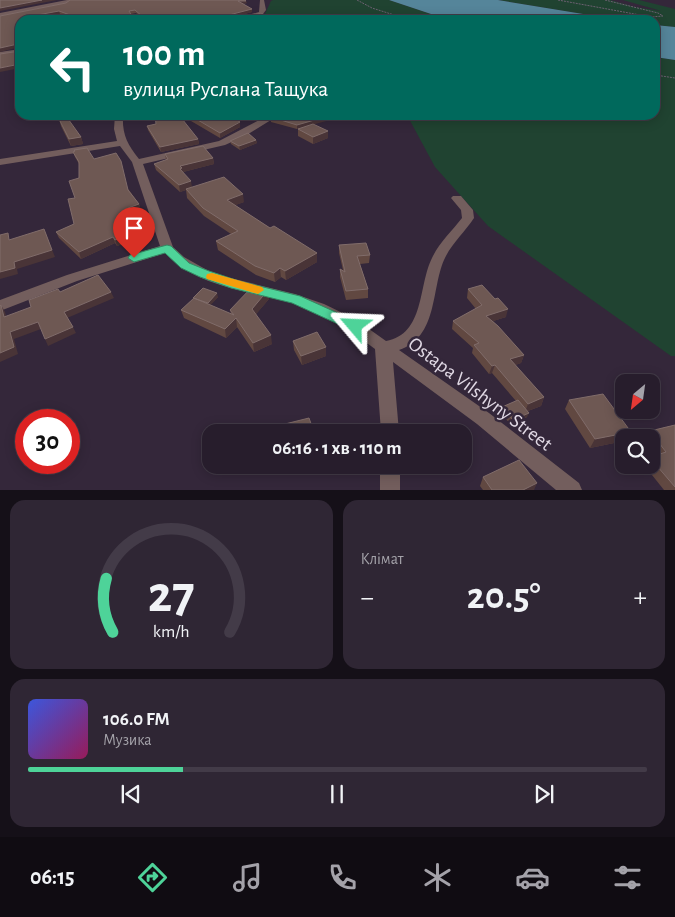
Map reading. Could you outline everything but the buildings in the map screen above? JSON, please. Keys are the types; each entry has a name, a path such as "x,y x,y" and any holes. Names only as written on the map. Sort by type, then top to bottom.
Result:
{"street":[{"path":"253,15 261,13 263,10 262,0"},
{"path":"0,15 68,2"},
{"path":"0,54 15,52"},
{"path":"0,162 122,143 118,129 119,120"},
{"path":"137,162 222,143 266,120"},
{"name":"Ostapa Vilshyny Street","path":"122,143 137,162 167,248 185,266 236,285 296,299 355,326 466,406 572,490"},
{"path":"390,424 383,347 401,343 414,332 422,318 427,307 430,284 438,260 444,248 468,218 467,210 457,198"},
{"path":"0,306 72,278 167,248"},
{"path":"390,474 390,490"}],"path":[{"path":"357,0 372,8 394,15"},
{"path":"558,0 640,15"},
{"path":"605,0 658,13 663,16 660,18"},
{"path":"660,76 675,78"}],"green space":[{"path":"389,0 434,15 266,15 271,1"},
{"path":"498,0 610,0 635,7 661,11 623,0 639,0 675,9 675,27 660,26 660,15 590,15"},
{"path":"660,58 675,60 675,356 671,356 488,226 435,167 410,120 660,120"}],"water":[{"path":"389,0 498,0 590,15 434,15"},
{"path":"660,26 675,27 675,60 660,58"}],"slow traffic":[{"path":"212,277 258,290"}],"route":[{"path":"134,258 167,248 185,266 236,285 296,299 355,326"}]}
